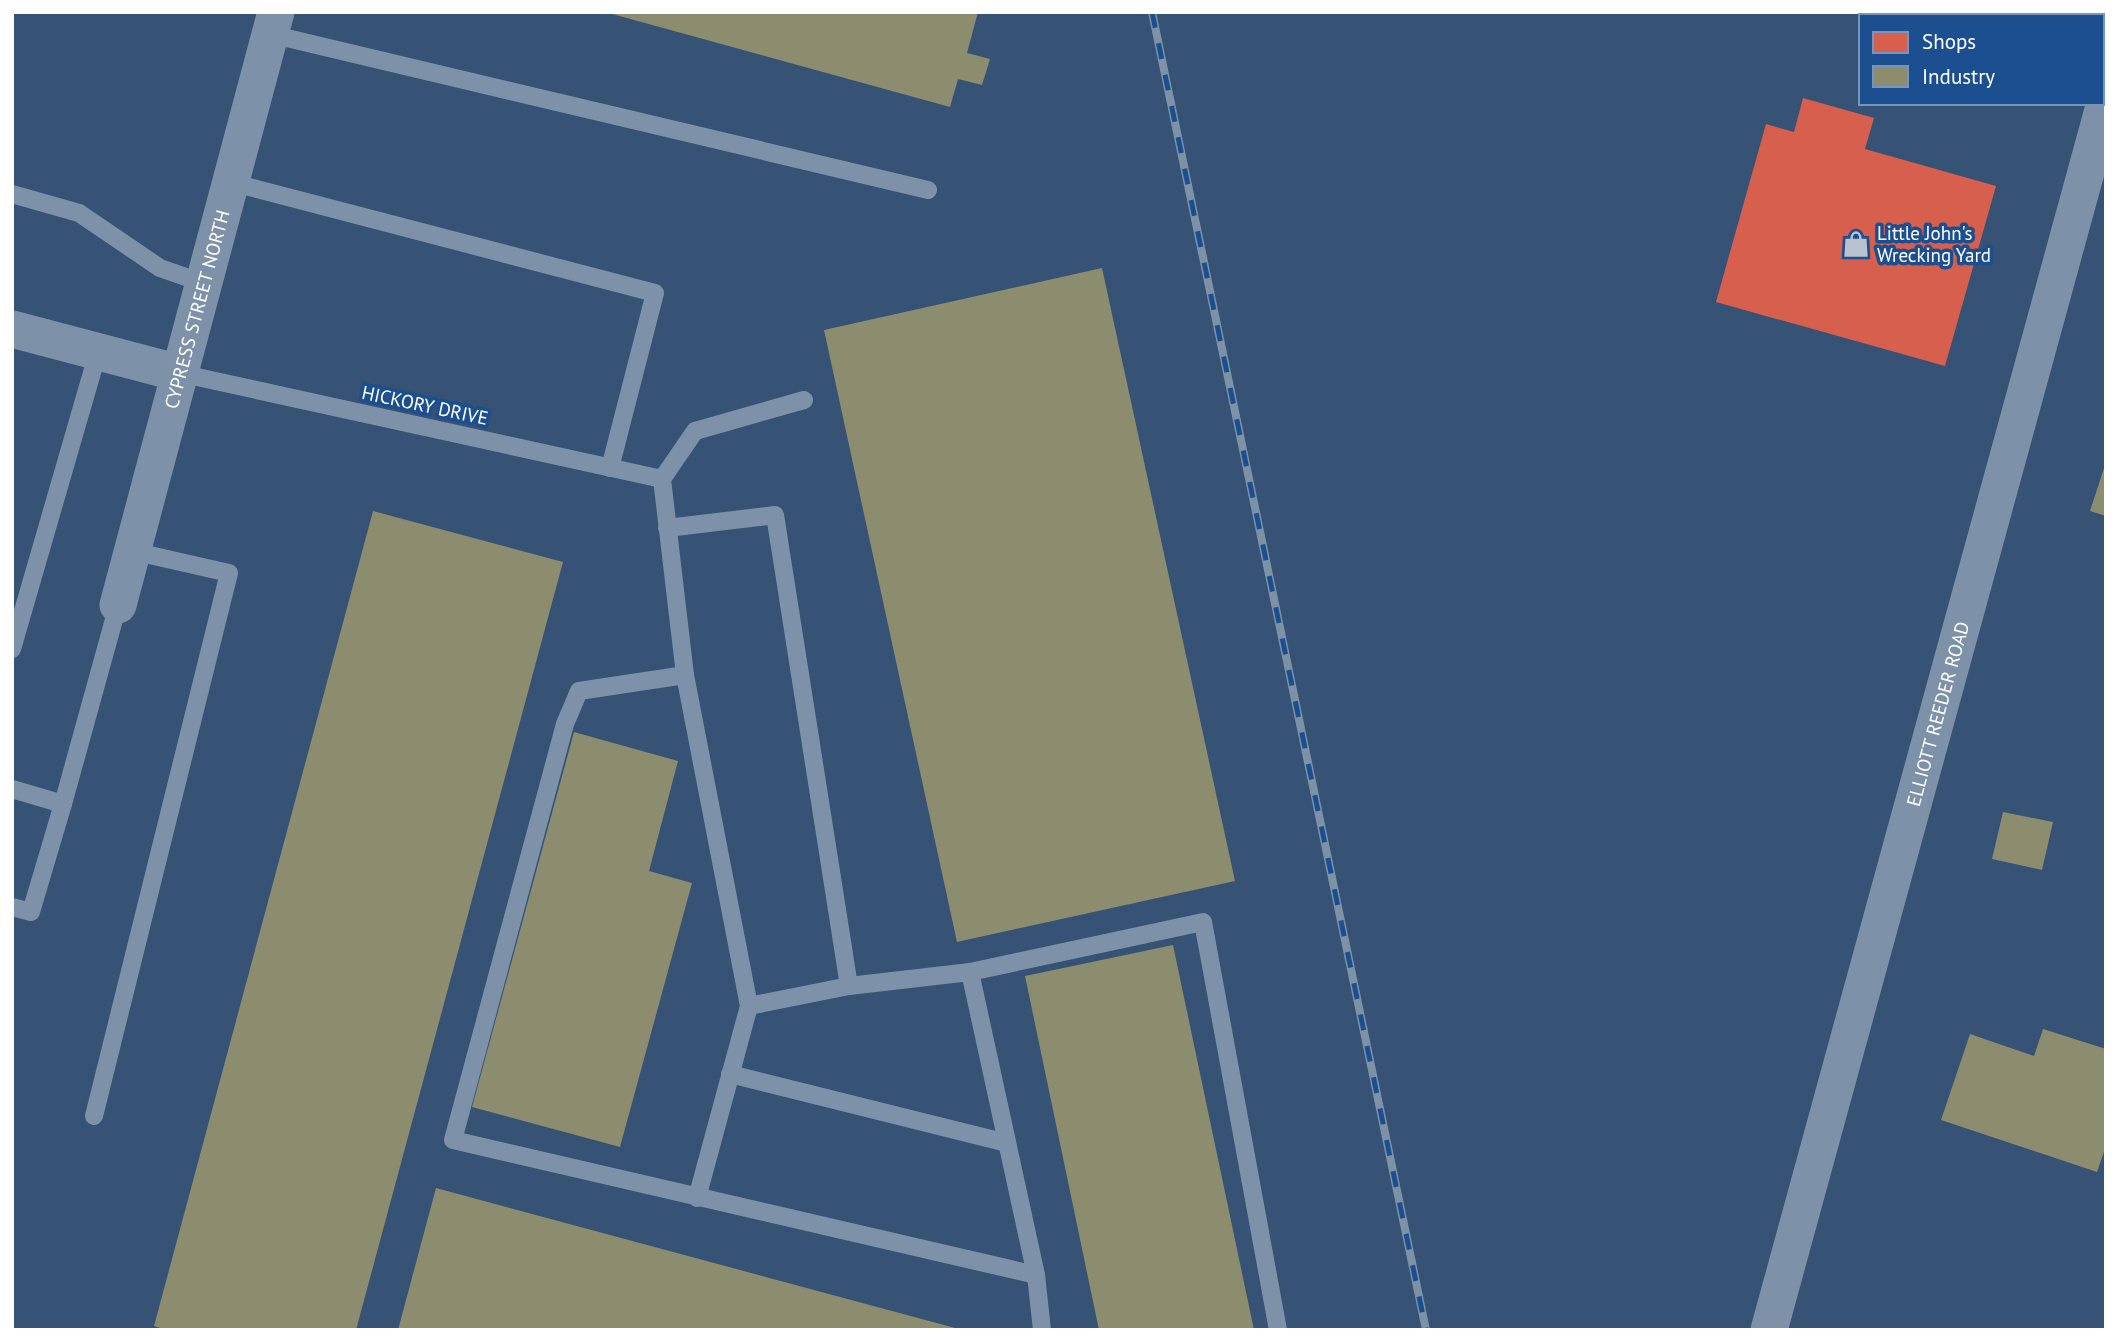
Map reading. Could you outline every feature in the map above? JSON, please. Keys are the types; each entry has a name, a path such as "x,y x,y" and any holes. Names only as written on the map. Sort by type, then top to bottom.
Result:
{"street":[{"name":"CYPRESS STREET NORTH","path":"118,605 273,23"},
{"name":"ELLIOTT REEDER ROAD","path":"1769,1330 2106,99"},
{"path":"12,329 179,373"}],"lane":[{"path":"273,23 928,190"},
{"path":"230,182 655,293 610,468"},
{"path":"12,194 79,213 160,268 203,283"},
{"path":"12,649 98,352"},
{"name":"HICKORY DRIVE","path":"179,373 662,479"},
{"path":"697,1198 749,1006 685,675 662,479 695,431 804,400"},
{"path":"667,528 775,515 849,986"},
{"path":"94,1116 229,573 132,551"},
{"path":"12,907 31,912 64,804 118,605"},
{"path":"685,675 579,691 565,724 453,1140 1036,1275"},
{"path":"12,789 64,804"},
{"path":"749,1006 849,986 970,972 1203,922 1278,1330"},
{"path":"970,972 1036,1275 1042,1330"},
{"path":"730,1074 1007,1143"}],"building: Shops":[{"name":"Little John's Wrecking Yard","path":"1803,98 1874,118 1865,149 1996,186 1945,366 1716,302 1766,124 1794,132"}],"building: Industry":[{"path":"605,12 978,12 967,53 990,59 982,85 958,79 950,107"},
{"path":"1102,268 1235,881 957,942 824,330"},
{"path":"2106,462 2106,516 2090,511"},
{"path":"373,511 563,562 356,1330 166,1330 154,1326"},
{"path":"574,732 678,761 649,871 692,883 620,1147 472,1107"},
{"path":"2003,812 2053,822 2042,870 1992,859"},
{"path":"1173,945 1254,1330 1099,1330 1025,976"},
{"path":"2043,1029 2106,1049 2106,1146 2097,1172 1941,1120 1970,1034 2034,1056"},
{"path":"436,1188 959,1329 959,1330 398,1330"}],"railway":[{"path":"1152,12 1426,1330"}],"place":[{"name":"Little John's Wrecking Yard","path":"1856,244"}]}
